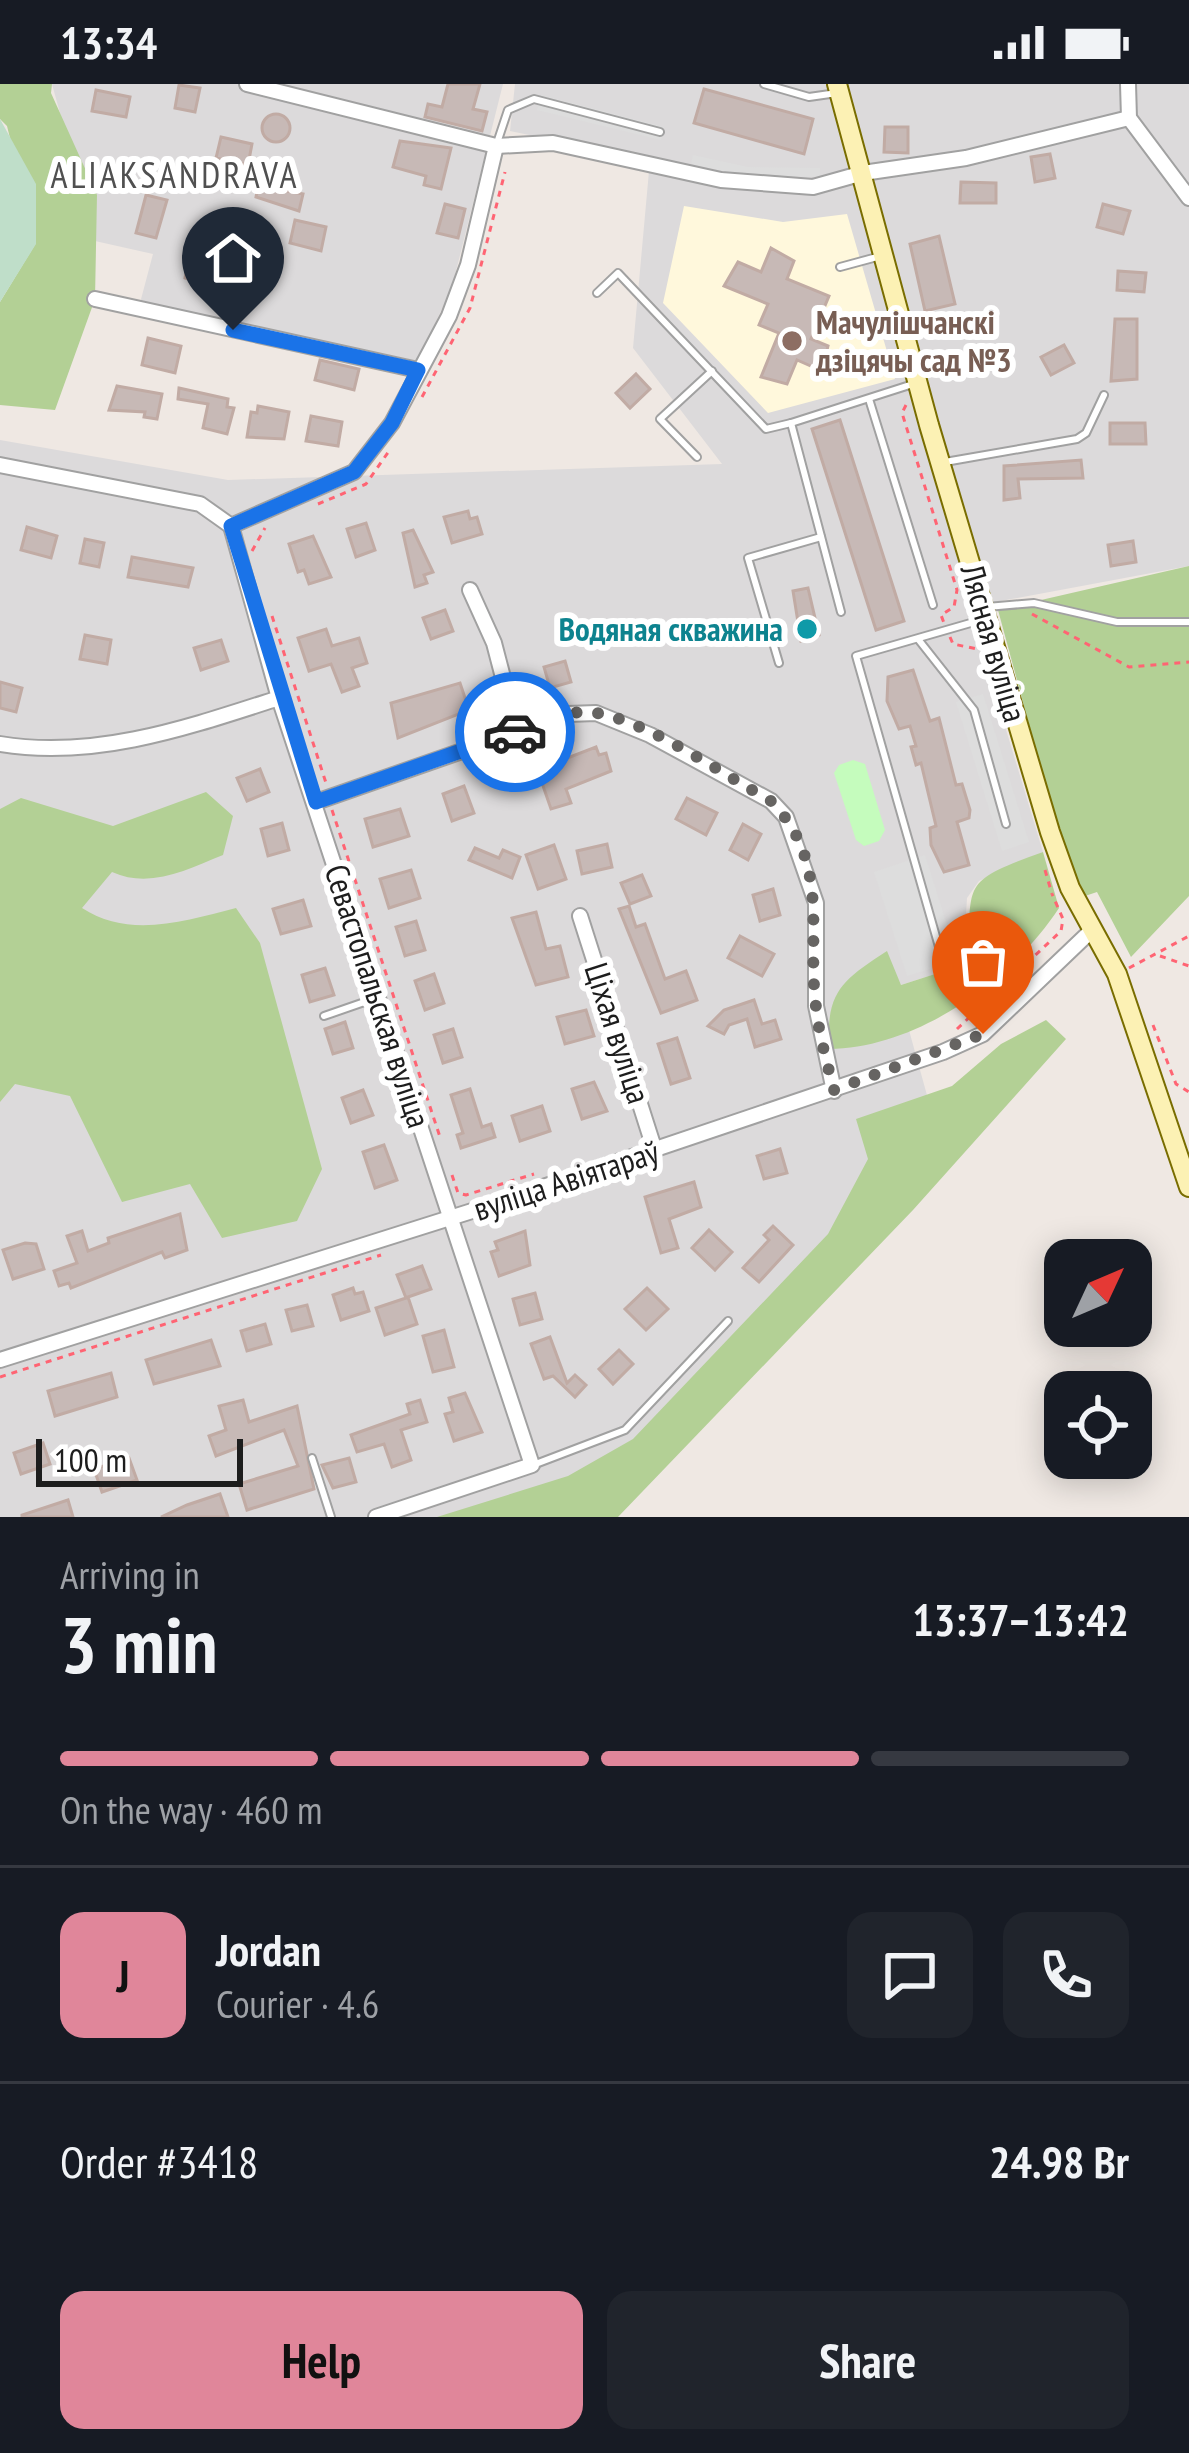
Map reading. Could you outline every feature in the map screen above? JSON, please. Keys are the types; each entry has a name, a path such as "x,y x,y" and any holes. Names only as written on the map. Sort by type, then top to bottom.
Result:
{"main road":[{"name":"Лясная вуліца","path":"839,88 884,254 910,386 942,463 1061,891 1127,973 1189,1187"}],"street":[{"path":"247,84 496,146 553,143 744,182 827,186 863,173 966,158 1129,118"},
{"path":"1128,84 1129,118 1189,198"},
{"path":"0,464 200,504 231,526 354,472 392,423 449,316 468,265 496,146"},
{"path":"95,299 418,370"},
{"name":"Севастопальская вуліца","path":"231,526 279,698 322,800 376,998 532,1465"},
{"path":"470,590 494,643 517,731"},
{"path":"0,744 41,751 100,747 279,698"},
{"path":"322,800 568,714 596,713 667,744 771,801 797,835 816,903 815,1006 834,1090"},
{"name":"Ціхая вуліца","path":"580,916 656,1151"},
{"name":"вуліца Авіятараў","path":"0,1360 452,1217 469,1203 656,1151 983,1034 1093,929"},
{"path":"376,1517 532,1465"}],"lane":[{"path":"764,84 809,97 839,88"},
{"path":"496,146 508,110 534,99 660,132"},
{"path":"840,267 884,254"},
{"path":"597,293 618,273 766,429 910,386"},
{"path":"697,457 660,419 712,371"},
{"path":"942,463 1077,439 1086,433 1104,395"},
{"path":"869,399 933,605"},
{"path":"791,423 842,611"},
{"path":"779,663 748,558 821,537"},
{"path":"941,954 856,656 946,631 1010,602 1117,622 1189,622"},
{"path":"918,639 974,710 1006,824"},
{"path":"324,1016 376,998"},
{"path":"532,1465 625,1430 728,1322"},
{"path":"312,1458 331,1517"}],"path":[{"path":"422,398 470,308 506,165 518,145"},
{"path":"910,386 902,413 958,590 955,607 941,615 953,644 978,649"},
{"path":"310,507 366,484 389,450"},
{"path":"245,536 251,552 268,522 248,529"},
{"path":"1010,602 1129,667 1189,662"},
{"path":"272,615 322,800 442,1146"},
{"path":"946,1037 1061,931 1061,891 1040,852"},
{"path":"1127,973 1189,936"},
{"path":"1158,955 1189,966"},
{"path":"1149,1017 1176,1084 1189,1092"},
{"path":"448,1162 458,1193 469,1203 549,1170"},
{"path":"0,1377 391,1252"}],"shaded area":[{"path":"52,84 503,84 452,287 418,361 140,303 153,254 95,241"},
{"path":"515,84 1189,84 1189,566 969,607 1043,852 979,881 967,898 963,965 901,985 891,965 938,1135 572,1517 0,1517 0,440 228,480 722,464 633,348 650,160 510,131"},
{"path":"541,95 664,127 661,140 537,110"},
{"path":"693,155 748,167 820,168 820,177 743,176 691,164"},
{"name":"Мачулішчанскі дзіцячы сад №3","path":"684,206 783,222 847,214 895,379 768,413 663,303"},
{"path":"983,694 1029,842 1002,851 956,702"},
{"path":"925,855 958,960 907,976 874,872"}],"green space":[{"path":"0,84 52,84 51,93 97,195 95,299 55,410 0,405 0,302 36,243 7,126 0,119"},
{"path":"0,119 36,184 36,244 0,302"},
{"path":"1189,566 1189,896 1131,957 1097,892 1085,896 1059,835 998,610"},
{"path":"853,760 865,764 885,830 879,841 864,846 856,840 834,773 839,765"},
{"path":"206,792 233,816 223,855 154,878 112,872 82,908 119,923 138,925 177,922 236,908 260,943 322,1169 297,1221 222,1238 190,1184 122,1202 70,1096 15,1084 0,1102 0,809 21,798 113,826"},
{"path":"1043,852 1059,908 1016,960 960,1005 928,1023 863,1046 829,1049 830,1014 848,980 887,951 901,985 963,965 971,903 981,881"},
{"path":"1046,1020 1066,1039 913,1210 618,1517 437,1517 568,1476 633,1439 828,1234 868,1159 856,1119 952,1086 1001,1044"}],"building":[{"path":"448,84 480,84 473,109 487,112 482,131 425,117 428,104 442,107"},
{"path":"179,85 200,88 195,112 175,108"},
{"path":"704,89 813,119 804,154 694,123"},
{"path":"96,90 130,97 126,117 92,111"},
{"path":"276,114 286,118 290,128 286,138 276,142 266,138 262,128 266,118"},
{"path":"885,127 908,127 908,153 884,152"},
{"path":"221,137 252,144 248,165 216,158"},
{"path":"400,141 451,148 441,189 424,185 426,176 393,167"},
{"path":"1050,154 1055,178 1035,182 1031,157"},
{"path":"263,162 287,168 282,190 303,194 299,211 256,197"},
{"path":"961,182 996,183 996,203 960,203"},
{"path":"146,195 167,200 156,238 136,233"},
{"path":"445,204 465,209 458,238 437,233"},
{"path":"1103,204 1130,211 1123,234 1097,227"},
{"path":"295,220 326,227 321,251 290,243"},
{"path":"939,236 955,304 925,311 910,244"},
{"path":"771,248 794,261 787,279 829,296 811,339 828,346 822,371 797,360 787,384 761,377 779,333 759,325 768,304 724,286 738,262 761,272"},
{"path":"189,256 219,265 215,288 185,278"},
{"path":"1118,271 1146,273 1144,292 1117,290"},
{"path":"1115,319 1137,319 1137,379 1111,381"},
{"path":"148,338 181,346 175,373 142,365"},
{"path":"1064,345 1074,363 1051,375 1041,357"},
{"path":"320,360 359,369 354,390 315,380"},
{"path":"636,374 650,389 630,408 616,393"},
{"path":"117,386 162,394 157,419 144,417 145,412 109,410"},
{"path":"179,388 228,399 227,407 234,408 227,434 203,428 208,404 178,399"},
{"path":"258,406 289,412 284,439 247,437 251,412 257,413"},
{"path":"311,416 342,422 338,446 306,441"},
{"path":"840,420 904,621 876,630 812,429"},
{"path":"1110,423 1145,423 1146,444 1110,444"},
{"path":"1081,460 1083,478 1018,479 1020,498 1004,500 1004,466"},
{"path":"468,511 470,519 477,517 482,534 452,543 444,517"},
{"path":"366,523 375,550 356,557 347,529"},
{"path":"27,527 57,536 51,558 21,550"},
{"path":"413,530 433,572 424,575 427,583 415,587 403,533"},
{"path":"313,536 331,577 309,584 304,570 298,572 289,544"},
{"path":"85,539 104,543 99,567 80,563"},
{"path":"1133,541 1136,562 1111,566 1108,545"},
{"path":"132,557 193,568 188,587 128,577"},
{"path":"808,588 819,635 801,641 793,591"},
{"path":"445,610 453,631 431,639 423,618"},
{"path":"326,629 332,646 359,638 367,663 352,668 359,686 342,692 331,664 309,671 298,638"},
{"path":"85,635 111,640 107,664 80,659"},
{"path":"221,640 228,661 201,670 194,648"},
{"path":"565,661 571,682 550,688 544,667"},
{"path":"913,670 930,721 939,718 956,785 962,784 970,810 969,818 957,822 969,865 944,872 931,845 930,828 936,826 921,763 916,765 911,747 916,746 910,726 899,729 887,701 888,677"},
{"path":"0,682 22,688 16,712 0,708"},
{"path":"460,683 469,710 398,738 391,703"},
{"path":"596,747 599,755 606,753 611,771 566,789 571,803 551,809 541,780 518,788 511,766 540,756 550,757 552,764"},
{"path":"260,769 269,792 247,801 237,778"},
{"path":"464,786 474,813 452,821 443,794"},
{"path":"687,798 717,813 706,835 676,819"},
{"path":"400,809 409,836 373,847 365,819"},
{"path":"282,823 289,850 268,856 261,829"},
{"path":"743,824 761,834 748,860 730,850"},
{"path":"607,844 612,867 582,874 577,851"},
{"path":"554,845 566,879 538,889 526,855"},
{"path":"475,848 499,858 503,850 520,857 512,878 469,860"},
{"path":"411,870 420,898 389,908 380,879"},
{"path":"642,875 651,896 630,904 621,883"},
{"path":"773,889 780,915 760,921 753,895"},
{"path":"303,900 311,926 281,934 273,909"},
{"path":"629,906 636,927 645,924 665,979 686,971 697,1000 661,1013 619,909"},
{"path":"536,912 546,949 560,946 568,977 536,985 512,918"},
{"path":"416,921 425,950 405,956 396,927"},
{"path":"740,936 774,954 762,976 728,958"},
{"path":"325,968 334,995 310,1002 302,975"},
{"path":"434,974 444,1003 425,1010 415,981"},
{"path":"754,1000 762,1024 775,1020 781,1039 755,1047 747,1019 729,1025 724,1034 708,1026 724,1010"},
{"path":"586,1010 594,1036 565,1044 557,1017"},
{"path":"345,1022 353,1048 333,1054 325,1029"},
{"path":"453,1029 462,1057 443,1063 434,1035"},
{"path":"677,1038 690,1078 671,1084 658,1044"},
{"path":"594,1082 607,1111 582,1119 572,1089"},
{"path":"470,1089 482,1127 491,1124 495,1137 461,1148 457,1135 463,1133 451,1095"},
{"path":"363,1090 373,1115 351,1123 342,1098"},
{"path":"542,1106 550,1131 520,1141 512,1116"},
{"path":"384,1145 397,1180 375,1188 363,1152"},
{"path":"780,1149 787,1173 764,1179 757,1156"},
{"path":"694,1182 701,1207 669,1219 678,1248 661,1253 645,1197"},
{"path":"180,1214 187,1250 165,1258 162,1252 71,1288 69,1283 59,1286 54,1271 77,1263 67,1236 82,1231 88,1251 109,1243 108,1238"},
{"path":"773,1226 793,1245 759,1282 743,1268 769,1240 764,1235"},
{"path":"709,1230 732,1252 715,1270 692,1248"},
{"path":"525,1231 530,1265 499,1276 491,1252 498,1250 495,1242"},
{"path":"36,1244 44,1269 13,1279 3,1250"},
{"path":"422,1266 431,1289 408,1297 417,1324 385,1335 376,1308 406,1298 397,1275"},
{"path":"353,1288 355,1294 363,1292 369,1311 341,1320 333,1295"},
{"path":"647,1288 668,1309 646,1330 625,1309"},
{"path":"535,1293 542,1319 520,1325 513,1299"},
{"path":"307,1305 313,1326 292,1331 286,1310"},
{"path":"265,1324 271,1344 247,1351 241,1331"},
{"path":"444,1330 454,1367 433,1372 423,1336"},
{"path":"550,1337 567,1383 575,1375 586,1385 575,1397 553,1376 544,1379 531,1344"},
{"path":"211,1340 220,1366 154,1384 146,1360"},
{"path":"619,1350 633,1364 613,1384 599,1369"},
{"path":"111,1373 117,1397 55,1416 48,1391"},
{"path":"465,1393 482,1432 454,1441 445,1414 453,1412 449,1398"},
{"path":"243,1400 249,1422 297,1406 314,1489 247,1510 239,1484 298,1466 284,1430 216,1456 209,1436 226,1430 219,1406"},
{"path":"420,1400 427,1422 401,1430 411,1460 392,1467 384,1444 357,1452 351,1435 410,1414 407,1404"},
{"path":"43,1443 50,1464 21,1474 14,1453"},
{"path":"129,1458 137,1480 102,1492 94,1469"},
{"path":"349,1458 356,1482 333,1488 322,1465"},
{"path":"220,1494 228,1517 161,1517 187,1505"},
{"path":"68,1500 73,1517 22,1517 22,1515"}],"way so far":[{"path":"515,732 568,714 596,713 650,735 771,801 786,817 797,835 816,903 815,1006 834,1090 983,1034"}],"place":[{"name":"Мачулішчанскі дзіцячы сад №3","path":"792,341"},
{"name":"Водяная скважина","path":"807,629"}],"district":[{"name":"ALIAKSANDRAVA","path":"175,175"}],"route":[{"path":"233,330 418,370 392,423 354,472 231,526 279,698 316,802 515,732"}]}
